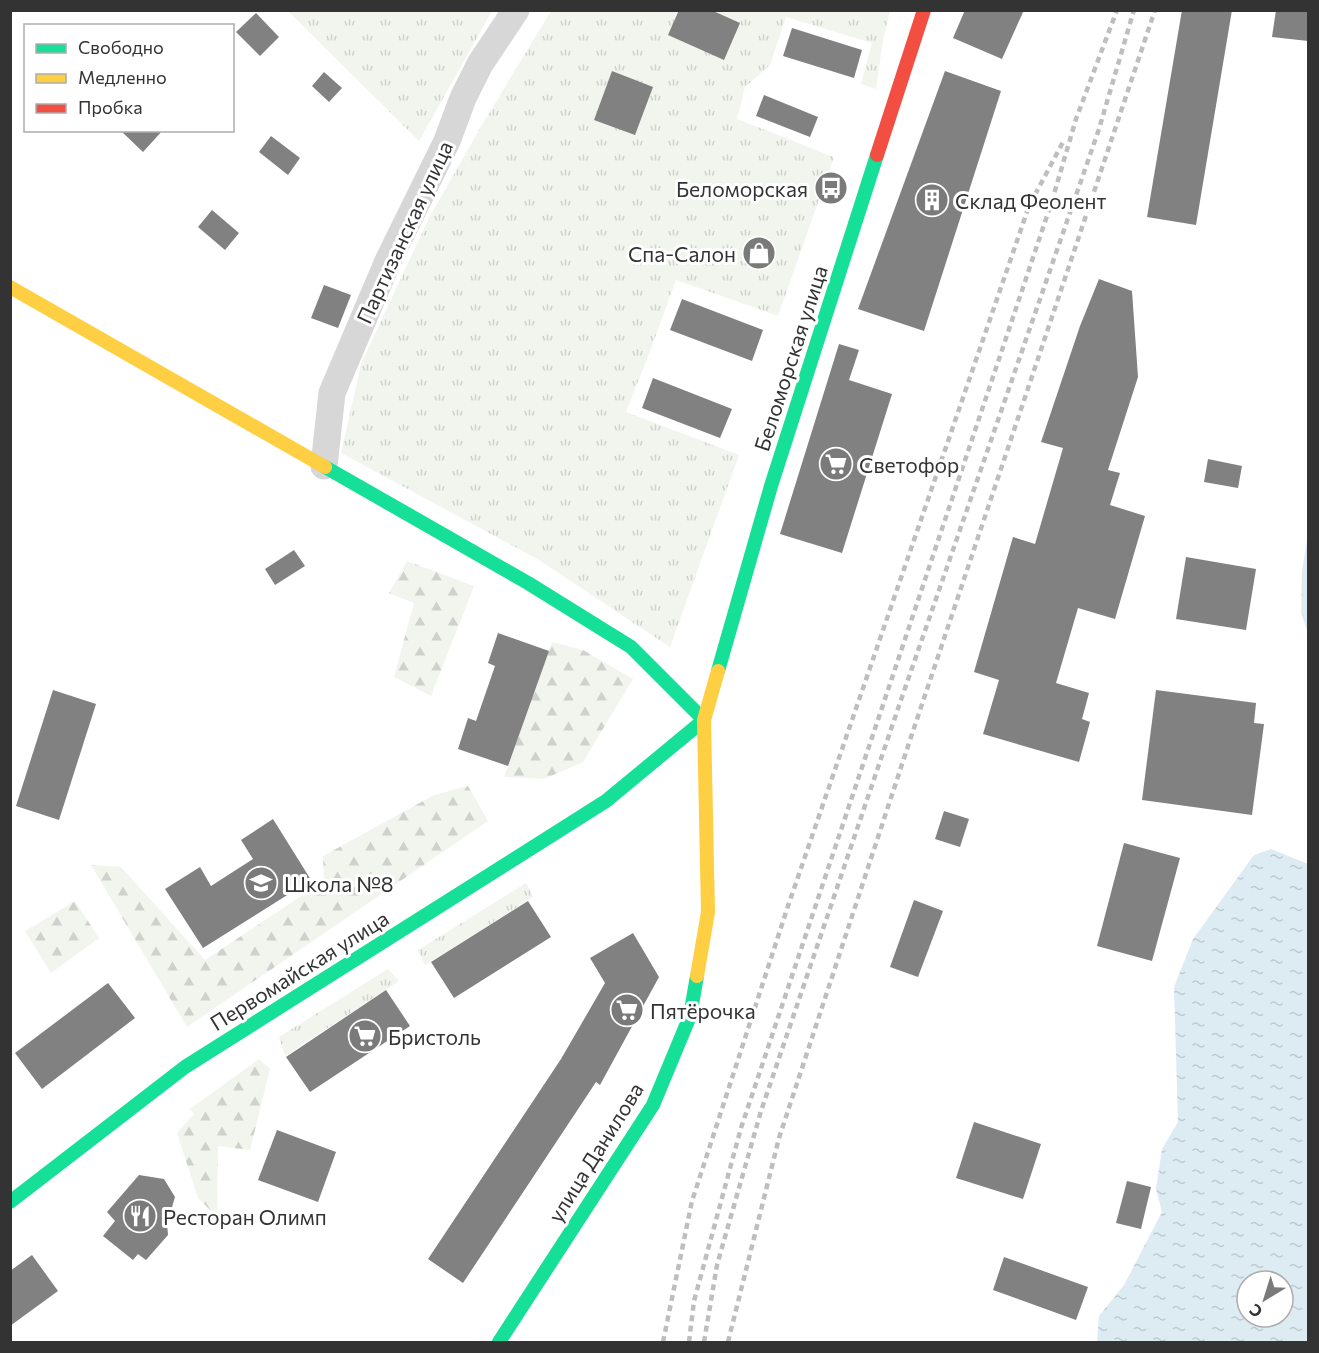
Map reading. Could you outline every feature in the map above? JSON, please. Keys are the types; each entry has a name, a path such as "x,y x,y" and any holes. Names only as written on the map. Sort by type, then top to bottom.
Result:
{"main road":[{"name":"Беломорская улица","path":"704,720 771,486 924,10"},
{"path":"10,287 528,583 631,647 704,720"},
{"name":"Первомайская улица","path":"10,1202 185,1067 606,801 704,720"},
{"name":"улица Данилова","path":"499,1342 653,1105 690,1016 708,912 704,720"}],"street":[{"name":"Партизанская улица","path":"324,466 332,393 387,261 447,141 463,98 480,64 516,10"}],"green space":[{"path":"288,11 492,11 419,141"},
{"path":"551,11 890,11 876,89 861,84 872,43 786,17 770,65 745,87 737,119 834,157 778,316 676,280 626,412 739,455 670,647 539,560 341,453 361,364 429,218"},
{"path":"407,561 474,586 431,696 394,677 414,603 389,593"},
{"path":"552,642 583,650 633,679 583,762 544,779 504,777"},
{"path":"468,786 488,821 187,1027 91,865 121,867 205,960 324,881 323,856 434,795"},
{"path":"526,883 533,897 425,965 418,950"},
{"path":"75,901 99,938 51,973 25,931"},
{"path":"388,969 399,981 285,1056 279,1037"},
{"path":"259,1059 270,1069 250,1150 218,1146 217,1217 198,1198 177,1133 194,1114 190,1109"}],"water":[{"path":"1308,534 1308,633 1301,613 1302,571"},
{"path":"1271,849 1308,864 1308,1342 1097,1342 1099,1316 1124,1285 1162,1212 1156,1189 1162,1149 1178,1122 1174,987 1193,939 1254,855"}],"building":[{"path":"679,10 711,10 740,23 724,60 668,35"},
{"path":"965,10 1024,10 1002,59 953,38"},
{"path":"1182,10 1232,10 1196,225 1147,217"},
{"path":"1276,10 1308,10 1308,41 1272,37"},
{"path":"256,13 279,37 260,56 236,32"},
{"path":"792,28 862,50 854,78 783,56"},
{"path":"612,71 653,87 635,135 594,120"},
{"name":"Склад Феолент","path":"945,71 1001,91 924,331 858,309"},
{"path":"324,72 342,88 329,102 312,86"},
{"path":"764,95 818,117 810,137 756,116"},
{"path":"122,132 161,132 143,152"},
{"path":"271,136 300,158 288,175 259,152"},
{"path":"212,210 239,233 225,250 198,227"},
{"path":"1099,279 1132,291 1138,377 1108,470 1120,473 1110,505 1145,516 1115,619 1078,608 1056,683 1089,693 1082,719 1090,722 1079,762 983,734 999,680 974,672 1013,537 1035,544 1063,448 1041,442 1080,326"},
{"path":"324,285 351,295 338,328 311,318"},
{"path":"682,299 763,330 752,361 670,330"},
{"name":"Светофор","path":"839,344 859,350 849,380 892,394 842,553 780,534"},
{"path":"653,378 732,409 720,438 642,408"},
{"path":"1208,459 1242,466 1238,488 1204,482"},
{"path":"294,550 305,566 275,585 265,569"},
{"path":"1186,557 1256,569 1246,630 1176,619"},
{"path":"498,633 549,651 508,766 458,749 468,718 476,721 495,666 488,663"},
{"path":"53,690 96,704 59,820 16,806"},
{"path":"1156,690 1256,703 1254,723 1264,724 1252,815 1142,800"},
{"path":"944,811 969,819 960,847 935,839"},
{"name":"Школа №8","path":"273,819 311,880 203,948 165,889 200,867 211,886 253,859 241,840"},
{"path":"1124,843 1180,858 1152,961 1097,946"},
{"path":"914,900 943,911 918,977 890,967"},
{"path":"528,901 551,937 454,998 431,962"},
{"path":"633,933 659,977 600,1085 596,1082 463,1283 428,1259 561,1059 605,983 590,958"},
{"path":"108,983 135,1018 42,1089 15,1053"},
{"path":"386,990 410,1026 310,1092 286,1057"},
{"path":"974,1122 1041,1144 1023,1199 956,1178"},
{"path":"277,1130 336,1152 318,1202 258,1180"},
{"name":"Ресторан Олимп","path":"139,1175 164,1179 175,1197 167,1224 168,1235 146,1260 138,1254 133,1260 103,1236 115,1221 107,1212"},
{"path":"1127,1181 1151,1187 1141,1229 1116,1223"},
{"path":"32,1255 58,1291 10,1326 10,1271"},
{"path":"1004,1257 1088,1287 1076,1320 993,1290"}],"railway":[{"path":"689,1342 694,1301 741,1128 1052,201 1076,119 1117,10"},
{"path":"704,1342 717,1265 761,1111 1099,129 1134,10"},
{"path":"728,1342 779,1138 1155,10"},
{"path":"663,1342 692,1201 788,906 1029,206 1063,142"}],"traffic: fast":[{"path":"718,671 771,486 877,155"},
{"path":"325,467 528,583 631,647 704,720"},
{"path":"10,1202 185,1067 606,801 704,720"},
{"path":"499,1342 653,1105 690,1016 697,976"}],"traffic: slow":[{"path":"10,287 325,467"},
{"path":"697,976 708,912 704,720 718,671"}],"traffic: jam":[{"path":"877,155 924,10"}],"place":[{"name":"Беломорская","path":"831,188"},
{"name":"Склад Феолент","path":"932,200"},
{"name":"Спа-Салон","path":"759,253"},
{"name":"Светофор","path":"836,464"},
{"name":"Школа №8","path":"261,883"},
{"name":"Пятёрочка","path":"627,1010"},
{"name":"Бристоль","path":"365,1036"},
{"name":"Ресторан Олимп","path":"140,1216"}]}
